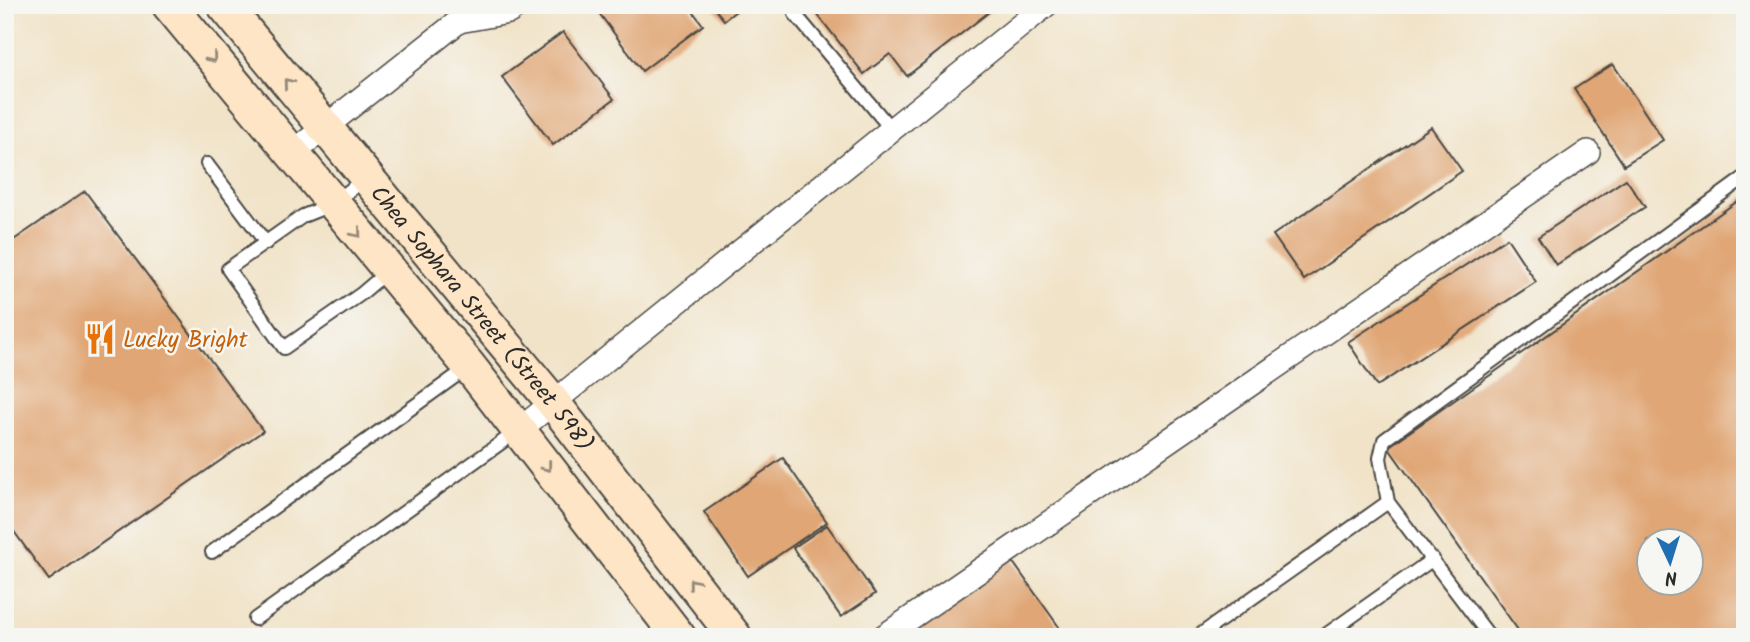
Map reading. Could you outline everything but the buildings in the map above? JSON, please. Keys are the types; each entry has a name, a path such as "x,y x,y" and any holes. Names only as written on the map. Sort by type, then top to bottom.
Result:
{"main road":[{"name":"Chea Sophara Street (Street 598)","path":"169,5 469,366 679,637"},
{"name":"Chea Sophara Street (Street 598)","path":"224,5 552,401 735,637"}],"street":[{"path":"291,154 463,13 509,12 518,5"},
{"path":"519,430 1046,5"},
{"path":"883,637 1588,152"}],"lane":[{"path":"795,14 891,129"},
{"path":"207,164 266,243"},
{"path":"366,176 333,204 303,216 228,269 284,348 361,294 388,271"},
{"path":"1490,637 1388,502 1380,458 1384,440 1745,177"},
{"path":"212,552 469,366"},
{"path":"255,619 519,430"},
{"path":"1197,637 1388,502"},
{"path":"1326,636 1433,559"}],"place":[{"name":"Lucky Bright","path":"100,339"}]}
